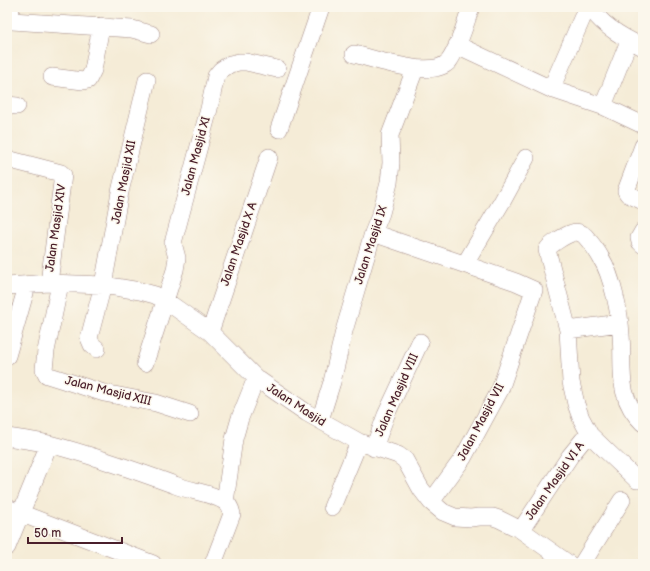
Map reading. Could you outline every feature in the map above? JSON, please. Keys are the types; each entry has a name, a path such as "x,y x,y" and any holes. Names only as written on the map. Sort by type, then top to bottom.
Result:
{"street":[{"path":"10,7 12,21 101,26 132,29 151,34"},
{"path":"279,129 321,7"},
{"path":"354,54 415,69 444,65 449,60 457,45 471,7"},
{"path":"551,89 587,7"},
{"path":"591,7 597,16 636,44 603,106"},
{"path":"52,77 88,80 92,70 101,26"},
{"path":"457,45 551,89 603,106 643,125"},
{"name":"Jalan Masjid XI","path":"144,363 166,301 177,261 173,243 209,109 216,76 221,70 230,64 239,62 246,62 277,70"},
{"name":"Jalan Masjid IX","path":"320,420 332,382 344,331 373,233 381,214 389,183 391,163 390,135 415,69"},
{"name":"Jalan Masjid XII","path":"97,349 92,345 89,338 103,285 120,192 147,80"},
{"path":"643,146 626,191 628,194 643,200"},
{"name":"Jalan Masjid X A","path":"210,332 269,157"},
{"path":"373,233 465,264 526,158"},
{"name":"Jalan Masjid XIV","path":"7,159 62,174 64,176 54,283"},
{"path":"643,230 640,238 640,242 643,245"},
{"path":"643,423 632,410 623,388 621,374 622,346 620,323 610,278 602,259 585,236 582,233 573,232 549,246 547,250 568,330 572,389 581,418 590,435 637,480 643,480"},
{"name":"Jalan Masjid VII","path":"431,502 463,458 500,390 534,290 465,264"},
{"name":"Jalan Masjid","path":"7,286 54,283 103,285 155,295 210,332 256,378 320,420 367,445 398,455 405,460 421,489 431,502 443,512 455,517 493,517 521,530 569,564"},
{"name":"Jalan Masjid XIII","path":"54,283 44,368 47,375 104,393 156,403 190,414"},
{"path":"7,356 25,292"},
{"path":"568,330 620,323"},
{"name":"Jalan Masjid VIII","path":"332,507 386,415 420,342"},
{"path":"225,502 234,439 240,418 256,378"},
{"name":"Jalan Masjid VI A","path":"521,530 570,456 583,440 590,435"},
{"path":"7,436 49,444 134,470 176,486 218,498 225,502 230,507 232,514 213,564"},
{"path":"7,547 14,510 49,444"},
{"path":"582,564 622,500"},
{"path":"14,510 153,564"}]}
